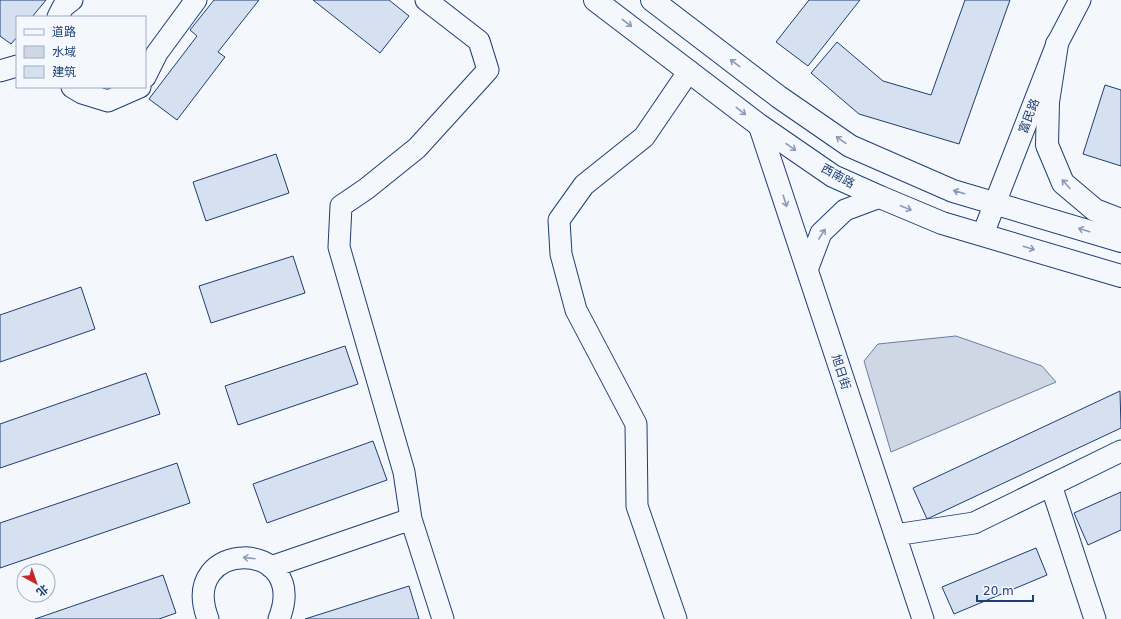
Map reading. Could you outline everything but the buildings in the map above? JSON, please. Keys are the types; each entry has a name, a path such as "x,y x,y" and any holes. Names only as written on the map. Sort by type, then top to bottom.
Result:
{"main road":[{"name":"西南路","path":"595,0 759,125 833,176 942,223 1121,276"},
{"path":"652,0 779,97 850,146 953,191 1121,241"},
{"path":"1057,44 1048,102 1047,146 1063,183 1095,210 1121,220"}],"street":[{"path":"58,16 63,7 72,0"},
{"path":"146,75 158,53 196,0"},
{"path":"426,0 480,41 488,70 417,148 341,206 339,247 404,472 411,519 443,619"},
{"name":"富民路","path":"983,234 1057,44 1080,0"},
{"path":"0,70 16,66"},
{"path":"676,619 637,506 636,424 576,310 561,254 559,220 584,185 644,137 689,71"},
{"path":"74,88 82,93 108,101 138,88"},
{"name":"旭日街","path":"759,125 923,619"},
{"path":"807,270 820,233 845,210 880,197"},
{"path":"895,535 974,523 1121,451"},
{"path":"1051,485 1095,619"},
{"path":"271,567 411,519"},
{"path":"208,619 204,608 203,594 206,582 213,571 223,563 235,558 248,557 271,567 280,579 284,592 284,606 279,619"}],"water":[{"path":"956,336 1042,366 1056,382 891,452 864,361 878,344"}]}
